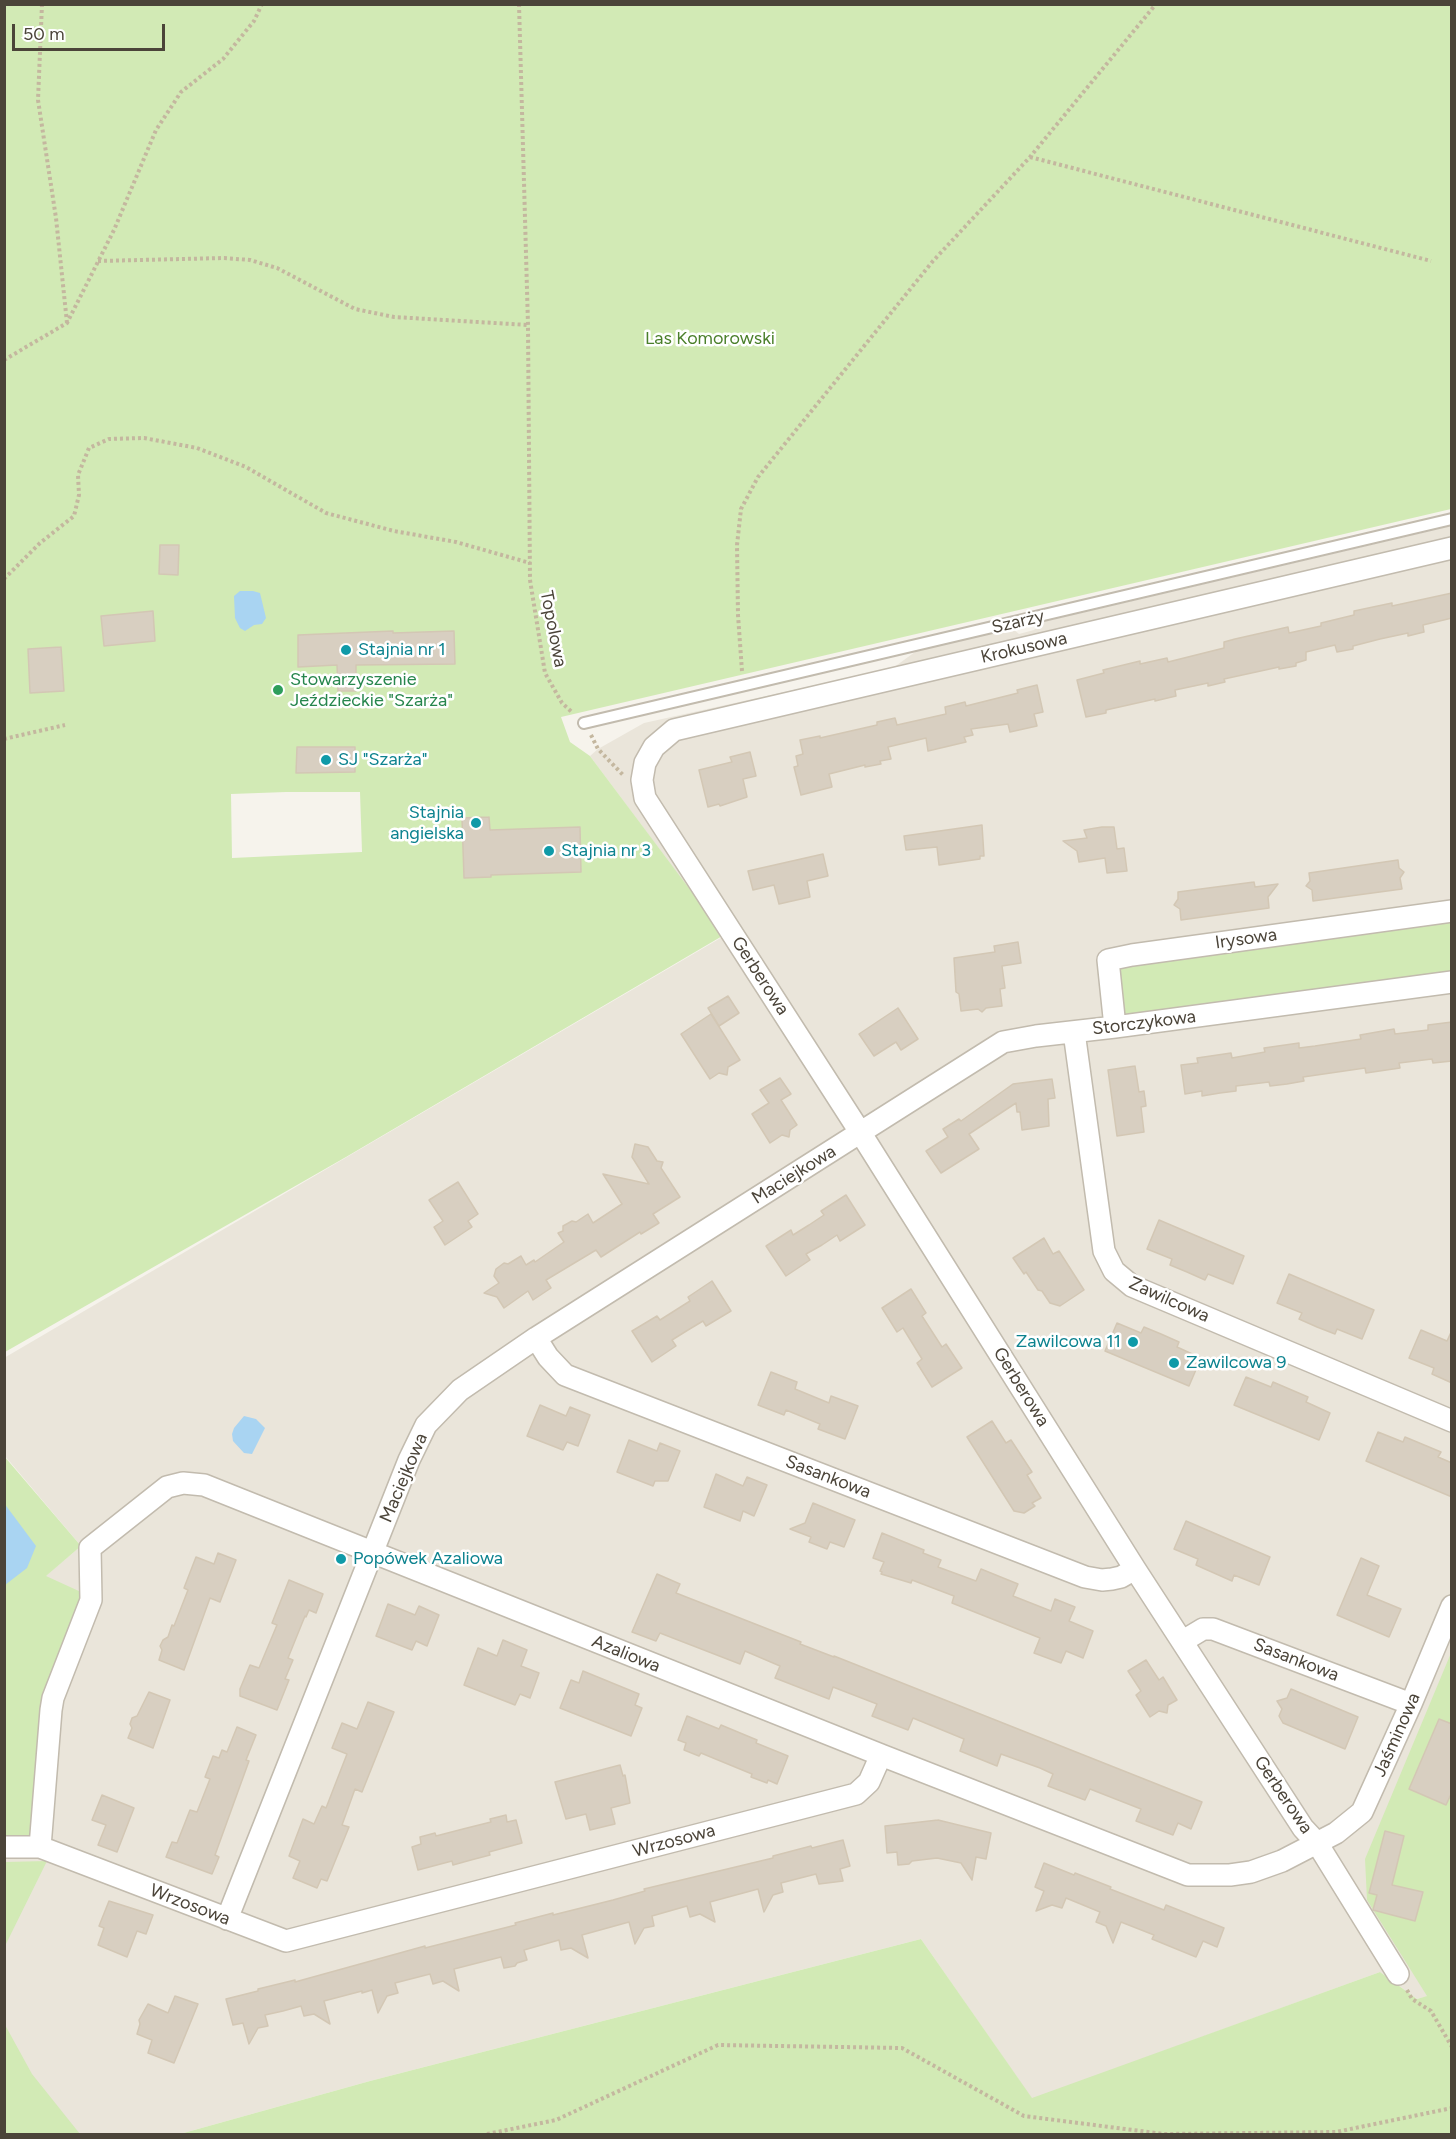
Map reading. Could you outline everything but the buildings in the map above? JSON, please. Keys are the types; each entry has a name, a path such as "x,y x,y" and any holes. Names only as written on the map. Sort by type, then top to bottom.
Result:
{"street":[{"name":"Krokusowa","path":"645,798 642,780 645,763 654,747 674,730 1452,548"},
{"name":"Gerberowa","path":"645,798 860,1132 1135,1569 1303,1828 1317,1843 1398,1974"},
{"name":"Irysowa","path":"1115,1028 1108,960 1452,911"},
{"name":"Storczykowa","path":"860,1132 1003,1042 1452,982"},
{"name":"Zawilcowa","path":"1074,1032 1104,1251 1114,1271 1132,1286 1452,1420"},
{"name":"Maciejkowa","path":"226,1919 409,1460 426,1425 460,1390 536,1338 860,1132"},
{"name":"Sasankowa","path":"536,1338 548,1357 565,1375 1085,1577 1112,1579 1135,1569"},
{"name":"Azaliowa","path":"40,1847 53,1698 91,1600 90,1548 166,1487 183,1483 194,1483 880,1755"},
{"name":"Jaśminowa","path":"1317,1843 1336,1833 1362,1812 1452,1606"},
{"name":"Sasankowa","path":"1183,1641 1203,1629 1213,1629 1411,1704"},
{"path":"880,1755 1188,1875 1230,1875 1251,1872 1282,1861 1317,1843"},
{"name":"Wrzosowa","path":"4,1847 40,1847 286,1941 856,1794 869,1782 880,1755"}],"lane":[{"name":"Szarży","path":"584,723 1452,519"}],"path":[{"path":"42,4 38,100 56,218 67,323"},
{"path":"4,360 67,323 98,261 156,130 181,92 223,59 254,21 262,4"},
{"name":"Topolowa","path":"519,4 528,325 530,580 545,673 562,703 584,723"},
{"path":"743,686 737,545 741,509 766,468 933,261 1030,157 1156,4"},
{"path":"1030,157 1431,261"},
{"path":"98,261 224,258 250,260 277,268 354,309 394,317 528,325"},
{"path":"4,579 40,543 74,516 79,495 78,475 89,448 109,439 144,438 197,448 246,467 326,513 394,531 456,542 531,563"},
{"path":"4,739 65,725"},
{"path":"1398,1974 1412,1999 1431,2011 1452,2047"},
{"path":"487,2134 556,2120 718,2045 902,2048 1024,2116 1164,2134 1336,2132 1452,2108"}],"shaded area":[{"path":"1451,526 1451,1990 1417,1999 1380,1972 1032,2099 921,1939 370,2081 180,2134 5,2134 5,1610 81,1546 5,1456 4,1358 724,936 590,756 598,749 644,723 893,668 919,649 1013,629 1019,634 1034,630 1042,622"}],"green space":[{"name":"Las Komorowski","path":"5,5 1451,5 1451,509 561,717 570,742 590,756 724,935 346,1157 5,1352","holes":["360,792 362,852 232,858 231,794"]},
{"path":"1451,919 1451,972 1130,1017 1123,1013 1115,967"},
{"path":"4,1456 81,1546 46,1576 81,1592 83,1601 35,1830 26,1840 4,1843"},
{"path":"1451,1653 1451,2134 180,2134 370,2081 921,1939 1032,2098 1380,1972 1417,1999 1427,1996 1367,1900 1365,1859"},
{"path":"47,1861 5,1946 5,1862"},
{"path":"4,2023 32,2074 80,2134 5,2134"}],"water":[{"path":"240,591 260,593 266,618 262,624 254,625 245,631 240,628 235,618 234,596"},
{"path":"244,1416 256,1419 265,1428 252,1454 244,1453 233,1441 234,1428"},
{"path":"4,1503 36,1546 27,1568 5,1585"}],"place":[{"name":"Stajnia nr 1","path":"346,650"},
{"name":"Stowarzyszenie Jeździeckie \"Szarża\"","path":"278,690"},
{"name":"SJ \"Szarża\"","path":"326,760"},
{"name":"Stajnia angielska","path":"476,823"},
{"name":"Stajnia nr 3","path":"549,851"},
{"name":"Zawilcowa 11","path":"1133,1342"},
{"name":"Zawilcowa 9","path":"1174,1363"},
{"name":"Popówek Azaliowa","path":"341,1559"}]}
